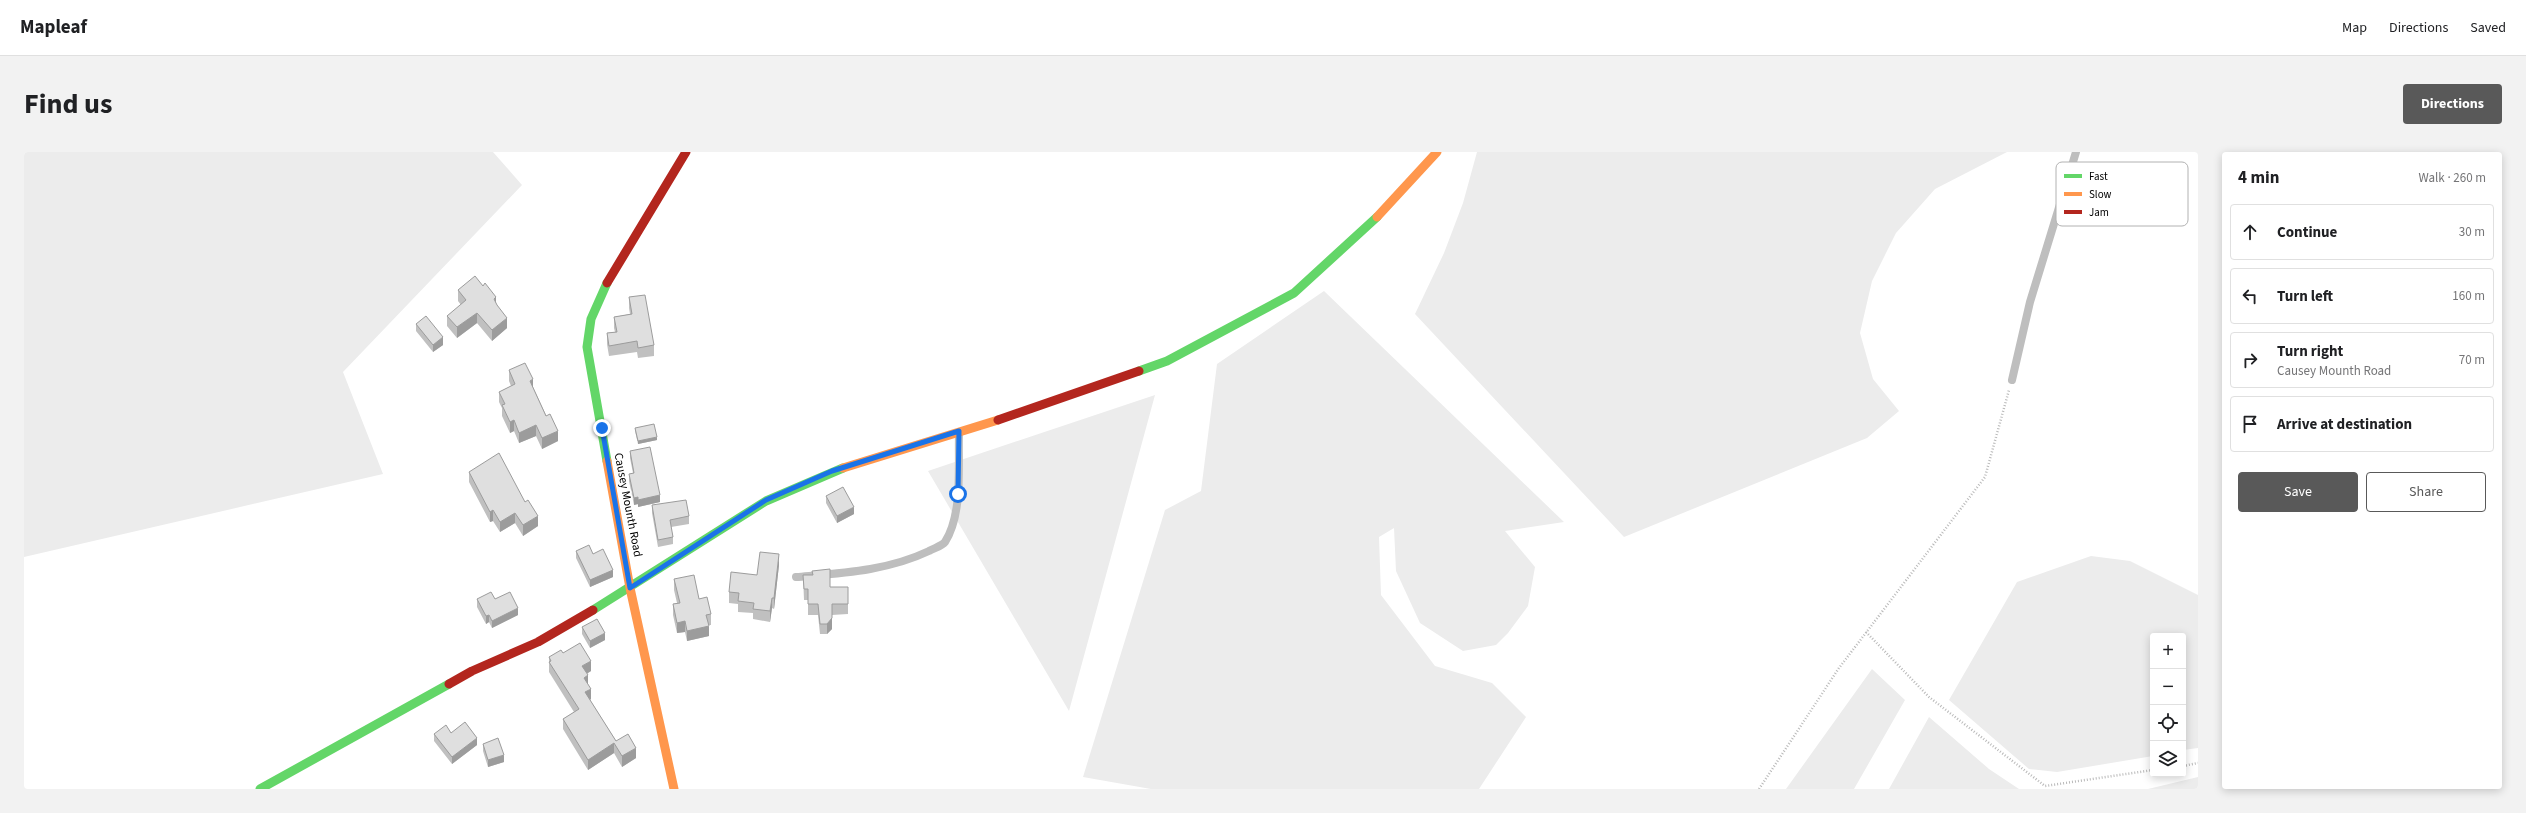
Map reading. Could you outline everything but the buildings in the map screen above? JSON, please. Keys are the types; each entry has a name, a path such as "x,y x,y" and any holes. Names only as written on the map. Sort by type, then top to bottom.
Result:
{"street":[{"name":"Causey Mounth Road","path":"674,789 630,588 589,362 588,332 596,305 612,272 686,152"},
{"path":"260,789 472,672 538,642 630,588 766,500 832,471 1030,410 1167,361 1294,293 1377,217 1437,152"}],"lane":[{"path":"2073,162 2076,152"},
{"path":"2012,380 2030,302 2056,217"},
{"path":"796,577 859,572 909,561 944,544 951,531 958,494 959,431"}],"path":[{"path":"1759,789 1839,668 1985,477 2012,380"},
{"path":"1866,632 1929,697 2045,786 2150,770"},
{"path":"2186,766 2198,764"}],"shaded area":[{"path":"24,152 493,152 522,185 343,372 383,474 24,557"},
{"path":"1477,152 2007,152 1935,189 1896,233 1872,281 1860,333 1873,379 1899,411 1867,438 1624,537 1415,314 1444,253 1463,203"},
{"path":"1324,291 1564,522 1505,531 1535,567 1528,606 1508,633 1496,645 1463,651 1420,623 1396,571 1394,528 1379,537 1381,595 1435,666 1492,683 1526,717 1479,789 1151,789 1083,777 1165,510 1201,491 1217,364"},
{"path":"1155,395 1069,711 928,471"},
{"path":"2091,556 2130,561 2198,595 2198,748 2186,750 2186,633 2150,633 2150,756 2057,772 2029,769 1949,700 2017,582"},
{"path":"1872,669 1905,700 1854,789 1786,789"},
{"path":"1929,717 1989,769 2019,789 1889,789"},
{"path":"2198,777 2198,789 2148,789"}],"traffic: fast":[{"path":"1139,371 1167,361 1294,293 1377,217"},
{"path":"607,283 591,319 587,347 607,461"},
{"path":"593,610 766,501 843,468"},
{"path":"260,789 449,684"}],"traffic: slow":[{"path":"1377,217 1437,152"},
{"path":"843,468 998,420"},
{"path":"607,461 630,588 674,789"}],"traffic: jam":[{"path":"607,283 686,152"},
{"path":"998,420 1139,371"},
{"path":"449,684 472,671 538,642 593,610"}],"route":[{"path":"602,428 610,485 627,564 630,588 713,536 766,500 832,471 959,431 958,494"}]}
